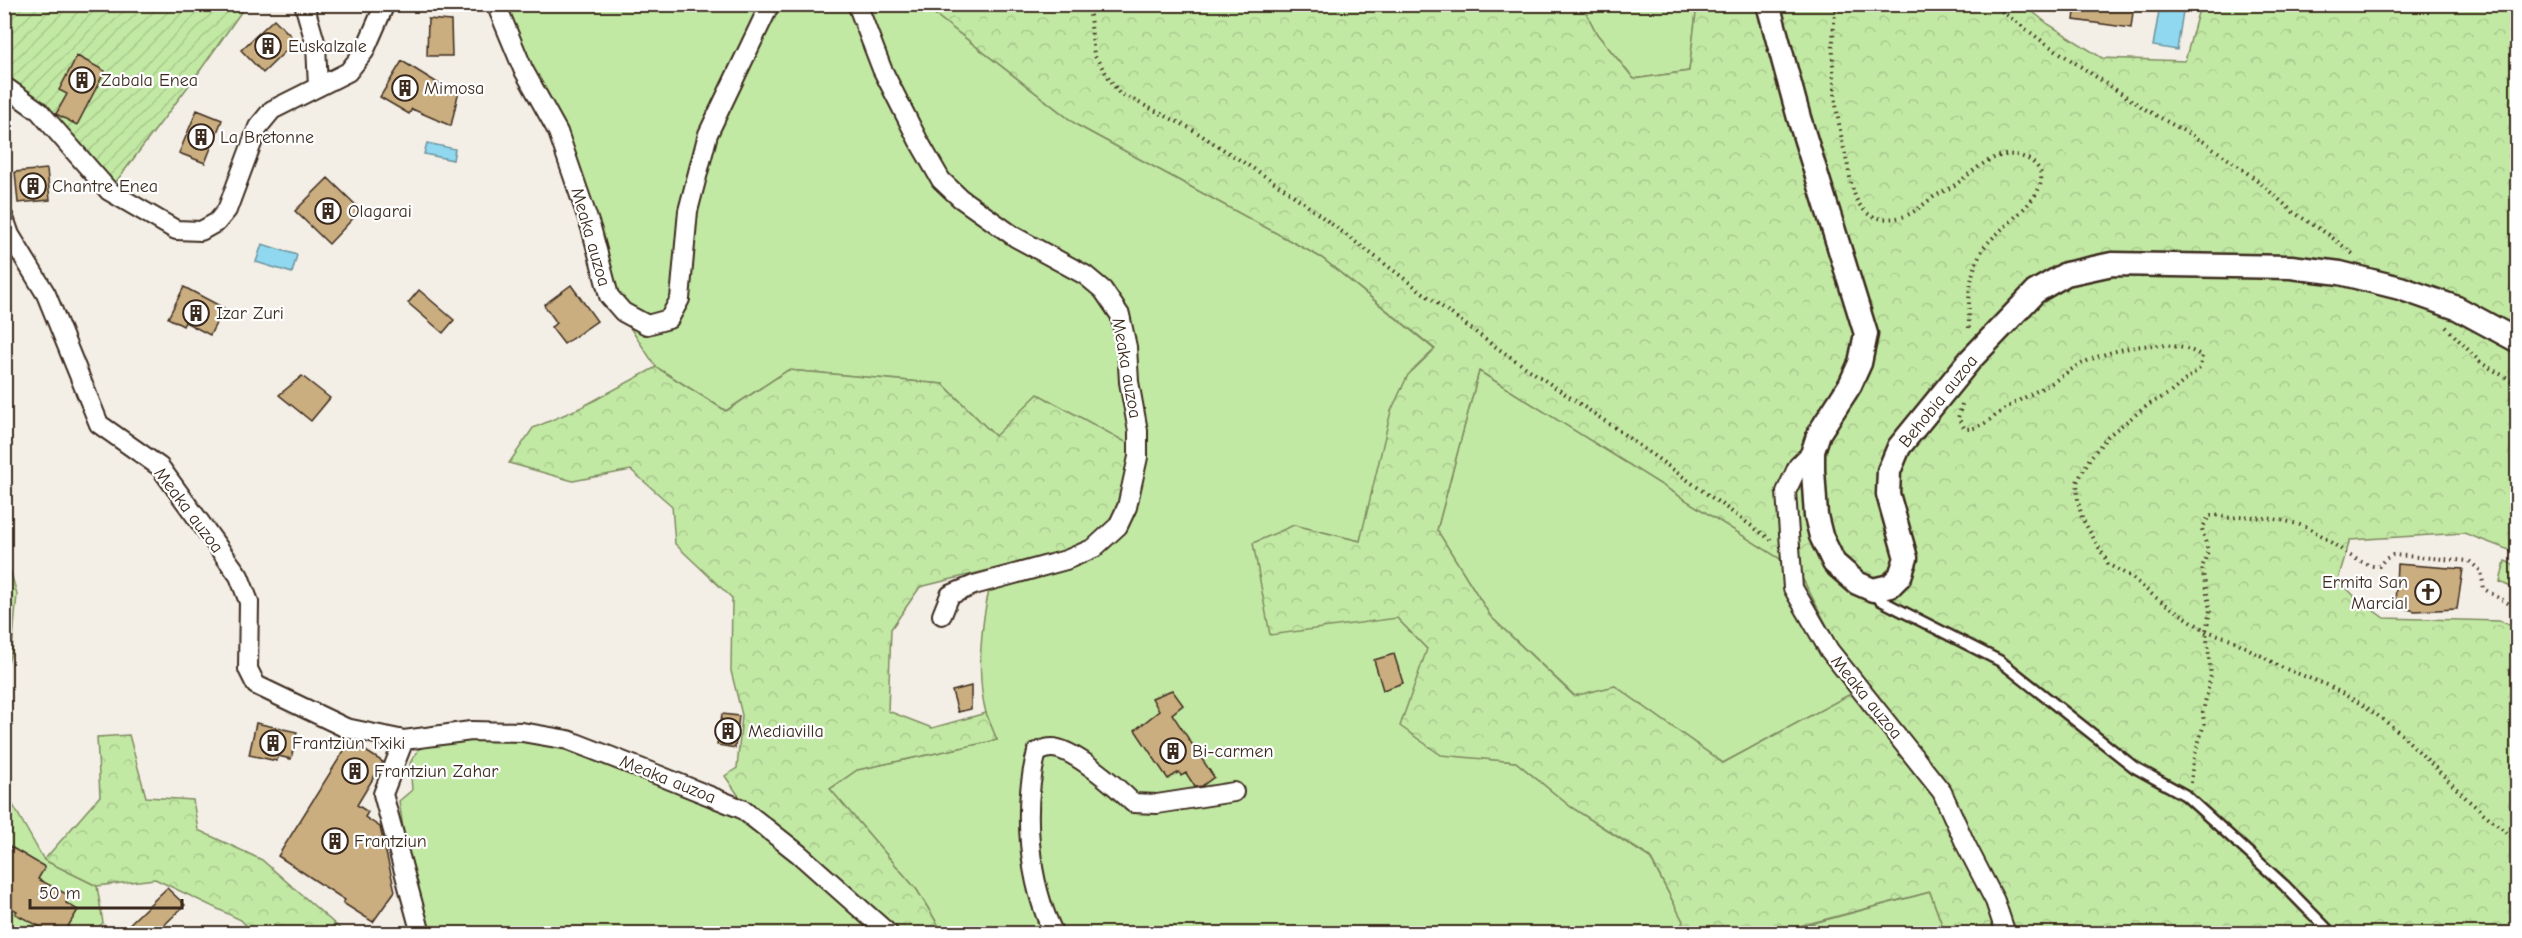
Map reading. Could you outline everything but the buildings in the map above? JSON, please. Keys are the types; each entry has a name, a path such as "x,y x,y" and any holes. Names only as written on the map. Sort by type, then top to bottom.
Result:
{"street":[{"path":"304,4 316,45 318,87"},
{"path":"4,86 39,111 109,191 176,230 201,231 217,222 227,210 258,128 272,110 348,72 364,52 385,4"},
{"name":"Meaka auzoa","path":"496,4 523,69 558,132 592,231 609,296 623,312 647,325 669,319 680,299 688,211 708,135 770,4"},
{"name":"Meaka auzoa","path":"857,4 882,69 941,180 960,198 1015,237 1085,275 1103,290 1120,315 1138,430 1138,457 1127,507 1118,526 1094,548 1066,560 974,585 950,596 942,615"},
{"path":"1768,4 1799,118 1866,334 1860,363 1850,385 1819,433 1813,451 1816,516 1821,536 1834,563 1857,583 1873,590"},
{"name":"Meaka auzoa","path":"4,218 10,235 45,294 99,424 160,467 239,576 249,602 248,669 256,685 346,728 404,740 471,731 522,732 568,740 658,775 742,809 800,854 889,933"},
{"name":"Behobia auzoa","path":"1873,590 1890,586 1900,576 1906,558 1888,494 1889,471 1899,447 1970,360 2035,292 2066,274 2112,264 2290,267 2340,273 2400,288 2457,308 2517,341"},
{"name":"Meaka auzoa","path":"1813,451 1798,466 1786,492 1793,588 1829,650 1942,792 1995,901 2006,933"},
{"path":"404,740 383,794 421,933"},
{"path":"1054,933 1044,914 1029,839 1031,771 1037,752 1052,747 1069,754 1107,777 1133,803 1157,804 1234,792"}],"lane":[{"path":"1873,590 1880,600 2000,661 2134,767 2185,795 2284,885 2332,933"}],"path":[{"path":"1015,4 1033,4"},
{"path":"1085,4 1090,16 1094,55 1119,93 1190,128 1285,189 1490,343 1615,428 1791,554"},
{"path":"1836,4 1832,55 1838,126 1852,192 1874,217 1896,219 1912,214 1978,166 1998,156 2012,153 2030,159 2039,170 2042,183 2035,197 1997,232 1982,251 1970,281 1970,360"},
{"path":"1992,4 2042,41 2148,111 2206,143 2256,180 2293,212 2329,235 2354,255"},
{"path":"2444,325 2481,363 2517,384"},
{"path":"1965,398 1958,418 1965,429 1977,429 2008,406 2055,381 2080,364 2104,356 2136,347 2160,344 2188,347 2202,356 2200,368 2170,393 2148,405 2108,436 2090,458 2077,482 2082,518 2109,565 2130,576 2155,597 2206,631 2231,639 2281,667 2328,686 2366,706 2398,731 2469,801 2517,842"},
{"path":"2185,795 2190,788 2193,762 2204,724 2211,675 2206,631 2210,610 2209,596 2202,568 2208,551 2202,529 2204,522 2215,514 2232,519 2239,516 2297,523 2374,567 2379,566 2393,555 2469,561 2481,572 2484,590 2517,609"}],"green space":[{"path":"4,5 246,5 199,72 109,191 5,85"},
{"path":"496,5 923,5 1077,125 1322,258 1435,350 1360,541 1294,525 1397,618 1427,649 1441,754 1516,762 1571,807 1650,858 1683,921 1680,933 943,933 917,890 830,789 857,770 997,740 987,716 980,666 984,616 990,586 1091,558 995,436 943,384 788,370 726,411 656,367 609,296 558,132"},
{"path":"923,5 1582,5 1597,34 1634,79 1689,71 1697,5 2024,5 2048,24 2102,58 2185,61 2200,5 2517,5 2517,553 2464,533 2350,540 2338,579 2356,598 2384,618 2500,621 2517,628 2517,933 1945,933 1930,892 1773,933 1680,933 1683,921 1650,857 1571,807 1516,762 1441,755 1400,726 1427,649 1397,618 1270,635 1253,543 1294,525 1360,541 1391,411 1408,375 1435,349 1322,258 1077,125","holes":["1479,371 1798,570 1860,689 1723,763 1615,686 1574,696 1491,617 1437,530"]},
{"path":"1582,5 1697,5 1689,71 1634,79 1597,34"},
{"path":"656,367 726,411 788,370 943,384 995,436 1038,394 1131,445 1125,497 1108,526 1082,547 920,587 891,629 888,711 932,728 986,713 997,740 857,770 830,789 917,890 943,933 902,933 745,805 725,776 737,768 742,715 731,671 732,598 675,544 672,506 631,470 573,481 509,463 533,428 582,407"},
{"path":"1479,371 1798,570 1860,689 1723,763 1615,686 1575,696 1491,617 1437,530"},
{"path":"5,552 17,594 12,650 5,671"},
{"path":"2505,561 2517,566 2517,590 2500,582"},
{"path":"129,735 146,797 193,800 198,830 262,860 345,933 253,933 241,920 155,879 97,886 44,860 100,796 97,737"},
{"path":"471,737 523,737 570,747 738,811 883,933 430,933 406,847 399,801 412,790 410,763 420,748"},
{"path":"4,789 44,860 97,886 103,923 91,933 5,933"},
{"path":"1930,892 1945,933 1773,934"}],"water":[{"path":"2160,5 2184,5 2177,50 2153,46"},
{"path":"427,143 455,149 453,160 424,154"},
{"path":"262,244 297,255 292,273 256,262"}],"place":[{"name":"Euskalzale","path":"268,46"},
{"name":"Zabala Enea","path":"82,80"},
{"name":"Mimosa","path":"405,88"},
{"name":"La Bretonne","path":"201,137"},
{"name":"Chantre Enea","path":"33,186"},
{"name":"Olagarai","path":"328,211"},
{"name":"Izar Zuri","path":"196,313"},
{"name":"Ermita San Marcial","path":"2428,592"},
{"name":"Mediavilla","path":"728,731"},
{"name":"Frantziun Txiki","path":"273,743"},
{"name":"Bi-carmen","path":"1173,751"},
{"name":"Frantziun Zahar","path":"355,771"},
{"name":"Frantziun","path":"335,841"}]}
